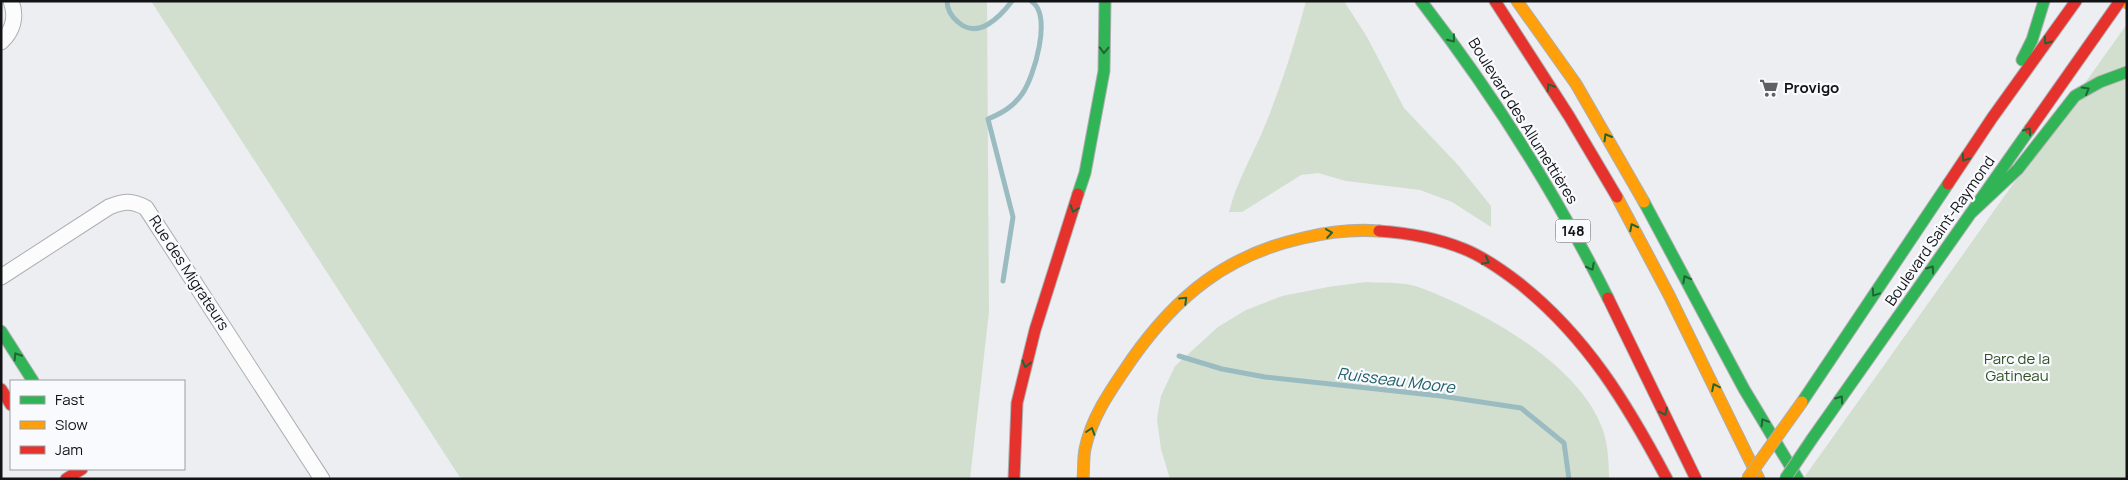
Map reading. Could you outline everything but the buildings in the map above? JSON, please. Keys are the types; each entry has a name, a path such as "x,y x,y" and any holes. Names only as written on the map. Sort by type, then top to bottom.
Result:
{"main road":[{"path":"1014,479 1017,403 1035,330 1085,173 1104,71 1105,1"},
{"name":"Boulevard des Allumettières","path":"1421,1 1455,43 1494,100 1558,202 1640,363 1696,479"},
{"path":"1495,1 1574,125 1626,212 1699,353 1758,479"},
{"path":"1517,1 1576,84 1637,189 1744,389 1798,479"},
{"path":"1992,118 2032,40 2044,1"},
{"name":"Boulevard Saint-Raymond","path":"1747,479 1802,402 1992,118 2076,1"},
{"name":"Boulevard Saint-Raymond","path":"1785,479 2120,1"},
{"path":"1970,214 2018,170 2075,96 2100,82 2127,72"},
{"path":"1083,479 1085,450 1100,409 1145,340 1198,286 1229,265 1270,247 1305,236 1342,231 1380,231 1413,236 1462,248 1496,267 1532,292 1563,321 1590,352 1632,413 1667,479"},
{"path":"1,331 32,380"},
{"path":"1,389 10,403"},
{"path":"61,477 87,470"}],"street":[{"path":"1,42 10,33 14,22 11,1"},
{"name":"Rue des Migrateurs","path":"1,277 110,207 124,202 136,202 146,208 322,479"}],"green space":[{"path":"151,1 987,1 989,312 970,479 461,479"},
{"path":"1306,1 1344,1 1367,37 1404,108 1458,165 1491,206 1491,227 1452,202 1420,190 1346,181 1318,173 1301,175 1242,212 1229,212 1236,189 1277,93 1293,48"},
{"name":"Parc de la Gatineau","path":"2127,24 2127,479 1803,479"},
{"path":"1366,282 1416,286 1450,300 1517,336 1560,369 1593,408 1603,430 1608,454 1609,479 1170,479 1161,449 1157,419 1161,396 1175,366 1218,327 1246,310 1282,296"}],"waterway":[{"name":"Ruisseau Moore","path":"947,1 949,10 956,20 966,27 973,29 988,24 995,19 1012,1"},
{"name":"Ruisseau Moore","path":"1003,281 1013,217 988,119 1003,112 1015,103 1027,86 1032,74 1039,46 1041,19 1037,8 1031,1"},
{"name":"Ruisseau Moore","path":"1179,356 1222,369 1265,377 1441,396 1521,408 1564,443 1569,479"}],"traffic: fast":[{"path":"1078,194 1085,173 1104,71 1105,1"},
{"path":"1421,1 1448,36 1522,145 1567,220 1608,298"},
{"path":"2022,60 2032,40 2044,1"},
{"path":"1970,214 2018,169 2075,96 2100,82 2127,72"},
{"path":"1812,439 2030,129"},
{"path":"1802,402 1948,184"},
{"path":"1644,202 1744,389 1798,479"},
{"path":"1,331 32,380"},
{"path":"1785,479 1812,439"}],"traffic: slow":[{"path":"1517,1 1576,84 1644,202"},
{"path":"1617,197 1669,295 1759,479"},
{"path":"1083,479 1084,453 1088,437 1104,402 1149,336 1186,297 1227,267 1276,245 1331,233 1360,230 1379,231"},
{"path":"1747,479 1802,402"}],"traffic: jam":[{"path":"1495,1 1569,116 1617,197"},
{"path":"1948,184 1992,118 2076,1"},
{"path":"2030,129 2120,1"},
{"path":"1014,479 1017,403 1035,330 1078,194"},
{"path":"1379,231 1412,235 1454,245 1486,260 1519,283 1565,326 1604,373 1637,424 1667,479"},
{"path":"1608,298 1696,479"},
{"path":"1,389 10,403"},
{"path":"66,479 80,470"}],"place":[{"name":"Provigo","path":"1769,88"}]}
